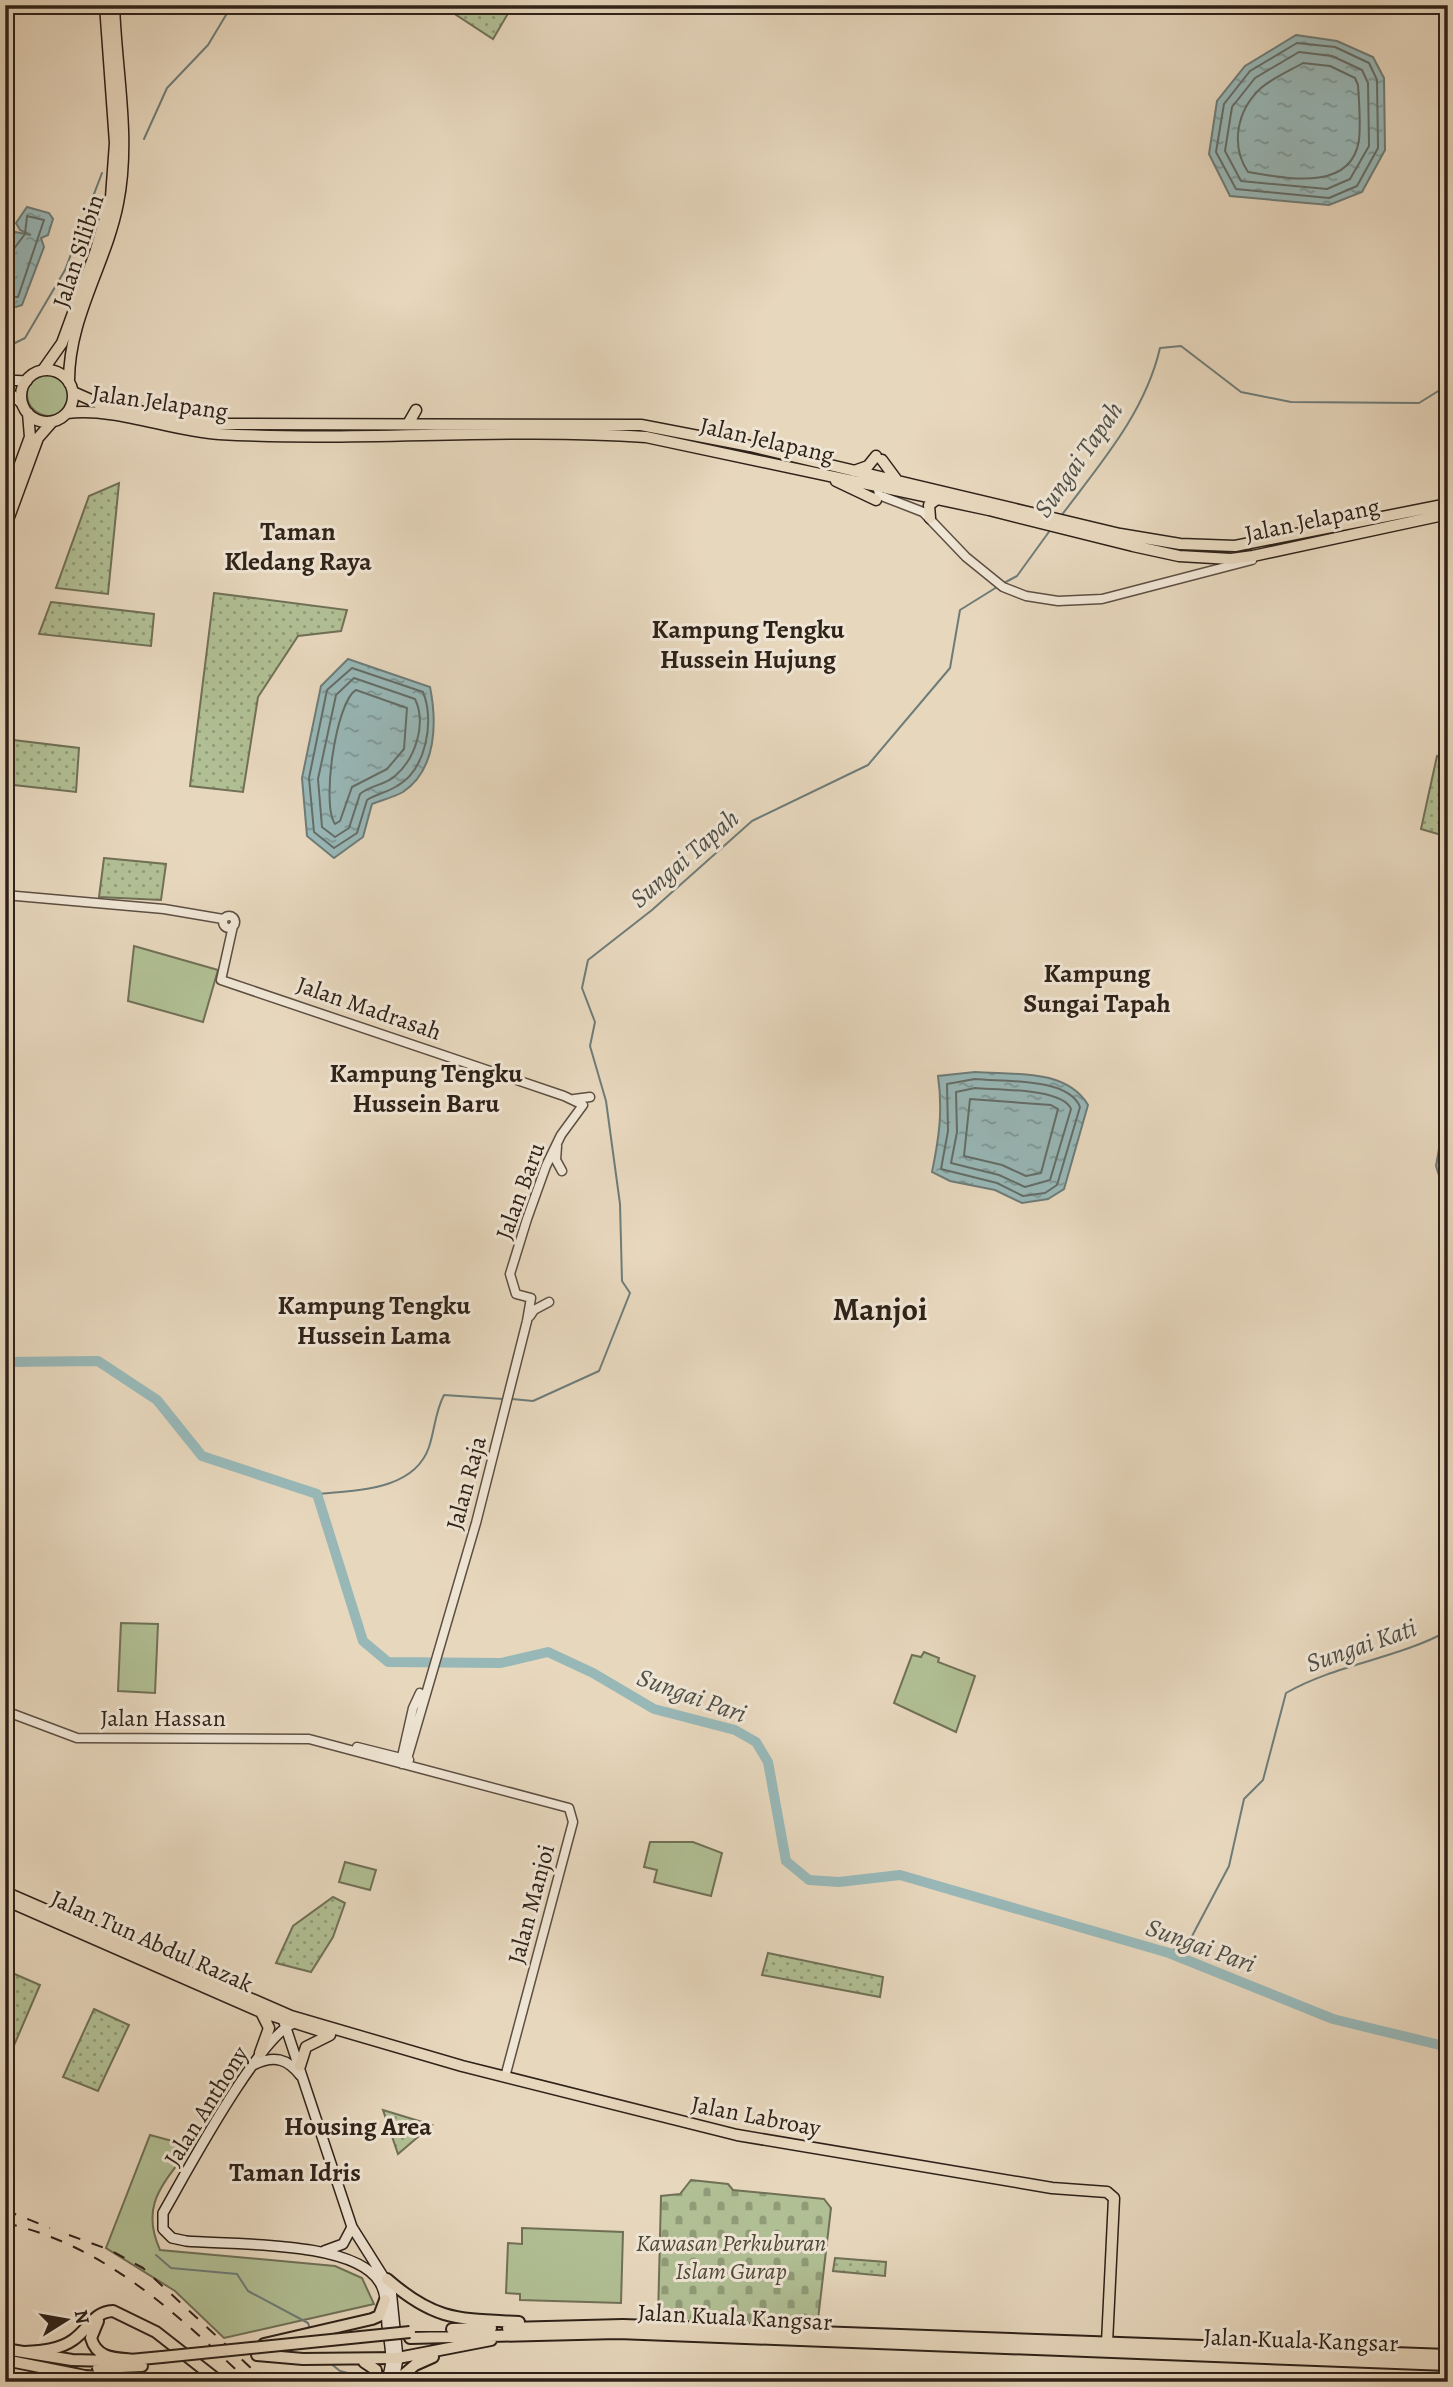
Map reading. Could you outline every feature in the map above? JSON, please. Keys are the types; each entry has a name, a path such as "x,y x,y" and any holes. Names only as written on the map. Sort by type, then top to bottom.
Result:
{"highway":[{"path":"387,2279 410,2299 458,2320 589,2325"},
{"path":"253,2352 372,2319 379,2316 385,2300"},
{"path":"5,2359 61,2346 79,2335 96,2316 113,2311 156,2332 220,2382"},
{"path":"136,2360 104,2357 98,2352 92,2338 100,2320 111,2316 131,2324 160,2342 209,2382"},
{"name":"Jalan Kuala Kangsar","path":"253,2352 410,2332 589,2325 1448,2355"},
{"name":"Jalan Kuala Kangsar","path":"23,2355 85,2367 410,2338 487,2334 546,2336 618,2333 1071,2353 1448,2365"},
{"path":"253,2352 275,2358 358,2360 448,2350 486,2340 533,2340 546,2336"},
{"path":"1071,2353 1100,2349 1107,2343 1113,2350 1147,2355"},
{"path":"5,2349 23,2355"},
{"path":"395,2382 415,2365 448,2350"},
{"name":"Jalan Kuala Kangsar","path":"23,2355 72,2360 162,2361"},
{"path":"5,2359 85,2376 182,2382"},
{"path":"358,2360 373,2366 378,2374 377,2382"}],"main road":[{"name":"Jalan Silibin","path":"43,370 57,352 65,335 111,197 115,143 106,5"},
{"name":"Jalan Silibin","path":"71,387 71,341 112,226 121,183 121,112 114,24 116,5"},
{"path":"5,505 30,437 22,392 27,381 43,370 57,372 71,387 67,413 52,422 38,438 5,528"},
{"path":"5,380 27,381"},
{"name":"Jalan Jelapang","path":"71,387 98,403 204,424 641,425 854,471 874,481 937,499 1044,519"},
{"path":"5,388 39,420 52,422"},
{"path":"408,424 416,410"},
{"name":"Jalan Jelapang","path":"67,413 95,412 192,432 221,434 354,437 602,434 646,437 823,475 900,481 1179,556 1231,559 1448,514"},
{"path":"854,471 879,458 889,473 900,481"},
{"path":"823,475 876,500"},
{"path":"930,518 929,505 937,499"},
{"name":"Jalan Jelapang","path":"1083,529 1180,544 1235,546 1448,504"},
{"path":"1212,557 1229,554 1235,546 1242,552 1261,554"},
{"name":"Jalan Tun Abdul Razak","path":"5,1892 119,1941 287,2023 372,2045 388,2045"},
{"name":"Jalan Tun Abdul Razak","path":"5,1900 261,2008 388,2045"},
{"path":"99,1940 112,1944 119,1941 124,1950 150,1963"},
{"path":"260,2053 269,2028 261,2008"},
{"path":"304,2021 287,2023 302,2078 352,2227 360,2243 387,2279 393,2302 395,2382"},
{"name":"Jalan Anthony","path":"287,2023 251,2066 163,2213 163,2229 172,2238 186,2241 321,2251"},
{"path":"299,2066 306,2047 331,2034"},
{"name":"Jalan Labroay","path":"388,2045 666,2120 737,2135 1052,2188 1107,2192 1114,2203 1110,2271"},
{"path":"251,2066 277,2059 289,2063 302,2078"},
{"path":"1052,2188 1108,2197 1110,2271 1107,2343"},
{"path":"321,2251 334,2250 343,2244 352,2227"},
{"path":"321,2251 361,2265 379,2281 385,2300 394,2358 384,2382"}],"street":[{"path":"874,481 870,494 876,500 912,509 930,518"},
{"path":"874,481 879,495 911,504 930,518 990,580 1026,596 1058,601 1102,599 1242,563 1261,554"},
{"name":"Jalan Madrasah","path":"5,895 200,914 226,925 226,955 221,980 583,1105"},
{"path":"569,1124 572,1108 568,1098 590,1097"},
{"name":"Jalan Baru","path":"517,1294 510,1274 546,1166 569,1124 583,1105"},
{"path":"557,1144 556,1160 562,1171"},
{"path":"517,1294 529,1308"},
{"name":"Jalan Raja","path":"403,1760 413,1707 431,1675 442,1638 527,1321 531,1298 517,1294"},
{"path":"527,1321 534,1310 549,1302"},
{"name":"Jalan Hassan","path":"5,1711 77,1738 282,1737 326,1742 403,1760"},
{"name":"Jalan Manjoi","path":"403,1760 562,1805 573,1815 505,2077"}],"green space":[{"path":"441,5 513,5 493,39"},
{"path":"49,372 65,378 71,394 65,410 49,416 33,410 27,394 33,378"},
{"path":"119,483 108,594 56,588 89,496"},
{"path":"214,593 347,610 341,631 298,636 258,697 243,792 190,786"},
{"path":"51,602 154,614 151,646 39,634"},
{"path":"5,739 79,748 76,792 5,784"},
{"path":"1437,756 1448,759 1448,837 1421,829"},
{"path":"104,858 166,864 161,900 99,897"},
{"path":"134,946 218,970 203,1022 128,1001"},
{"path":"121,1623 158,1624 155,1693 118,1691"},
{"path":"924,1652 939,1658 938,1662 975,1676 956,1732 894,1703 912,1655 921,1657"},
{"path":"650,1842 693,1842 722,1853 711,1896 654,1882 657,1870 644,1867"},
{"path":"345,1862 376,1870 370,1890 339,1882"},
{"path":"333,1897 345,1903 333,1937 311,1972 276,1963 293,1926"},
{"path":"768,1953 883,1977 880,1997 762,1975"},
{"path":"10,1972 40,1985 12,2050 5,2047 5,1982"},
{"path":"94,2009 129,2025 98,2091 63,2077"},
{"path":"383,2110 432,2125 398,2154"},
{"path":"150,2135 191,2146 164,2183 154,2206 154,2234 160,2250 335,2266 362,2278 374,2304 224,2338 175,2291 106,2248"},
{"name":"Kawasan Perkuburan Islam Gurap","path":"691,2180 728,2184 733,2190 824,2199 831,2208 817,2328 663,2321 658,2318 661,2196 680,2194"},
{"path":"522,2228 623,2232 621,2303 520,2300 520,2294 506,2293 508,2243 522,2244"},
{"path":"835,2258 886,2262 885,2276 833,2271"}],"water":[{"path":"1296,35 1337,41 1373,57 1384,78 1385,150 1362,192 1329,205 1230,196 1209,154 1217,101 1245,66"},
{"path":"27,207 49,213 53,219 48,235 41,238 44,247 22,305 16,307 5,304 5,254 15,232 31,235 20,230 16,223"},
{"path":"348,659 430,687 433,730 432,744 423,771 403,792 372,804 363,837 334,858 307,836 302,778 321,686"},
{"path":"975,1072 1022,1074 1053,1079 1078,1093 1088,1105 1064,1189 1048,1199 1022,1203 995,1190 950,1181 932,1172 940,1124 938,1076"},
{"path":"1448,1103 1448,1204 1436,1166"}],"waterway":[{"path":"144,139 167,88 208,45 232,5"},
{"path":"5,348 25,338 65,270 102,173"},
{"name":"Sungai Tapah","path":"1061,516 1120,437 1144,394 1160,348 1181,346 1241,392 1291,402 1419,403 1448,385"},
{"name":"Sungai Tapah","path":"1002,584 1017,576 1051,529"},
{"name":"Sungai Tapah","path":"512,1399 533,1401 599,1371 630,1293 622,1281 620,1204 606,1101 590,1046 595,1022 582,988 588,960 652,910 752,821 868,765 950,668 960,610 997,587"},
{"name":"Sungai Pari","path":"5,1362 98,1361 157,1400 202,1456 317,1494 363,1641 388,1662 501,1663 548,1652 593,1673 654,1709 735,1730 756,1742 768,1762 786,1861 809,1880 839,1882 900,1875 1169,1953 1333,2019 1448,2047"},
{"name":"Sungai Tapah","path":"317,1494 382,1486 411,1472 429,1447 444,1395 503,1399"},
{"name":"Sungai Kati","path":"1169,1953 1191,1938 1229,1866 1244,1799 1263,1780 1286,1693 1305,1683 1428,1641 1448,1631"},
{"path":"156,2255 171,2268 237,2274 248,2291 308,2323 310,2329"},
{"path":"330,2363 340,2371 367,2378"},
{"path":"414,2378 458,2382"}],"railway":[{"path":"5,2210 50,2228"},
{"path":"5,2223 41,2233 75,2248 138,2285 195,2332 249,2382"},
{"path":"69,2235 110,2250 143,2268 266,2382"}],"district":[{"name":"Taman Kledang Raya","path":"298,546"},
{"name":"Kampung Tengku Hussein Hujung","path":"748,644"},
{"name":"Kampung Sungai Tapah","path":"1097,988"},
{"name":"Kampung Tengku Hussein Baru","path":"426,1088"},
{"name":"Manjoi","path":"880,1309"},
{"name":"Kampung Tengku Hussein Lama","path":"374,1320"},
{"name":"Housing Area","path":"358,2126"},
{"name":"Taman Idris","path":"295,2172"}]}
